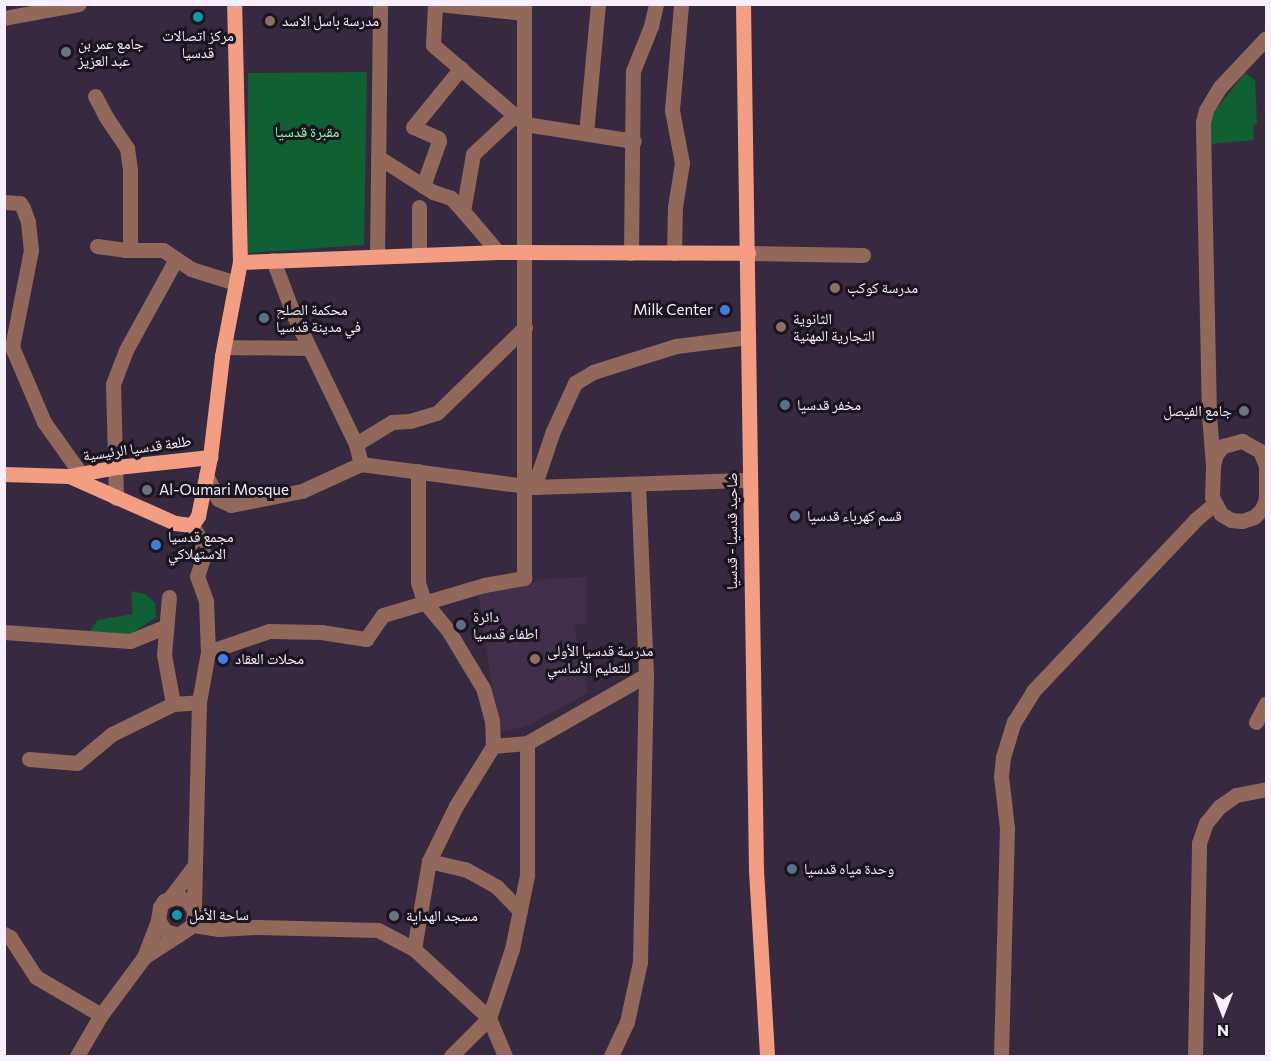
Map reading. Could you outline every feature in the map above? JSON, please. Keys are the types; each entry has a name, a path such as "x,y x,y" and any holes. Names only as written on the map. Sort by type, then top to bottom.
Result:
{"main road":[{"path":"192,525 198,516 210,457 224,347 240,262 234,4"},
{"name":"ضاحيد قدسيا - قدسيا","path":"743,4 756,870 767,1056"},
{"path":"240,262 498,252 748,253"},
{"name":"طلعة قدسيا الرئيسية","path":"4,474 75,475 117,467 210,457"},
{"name":"طلعة قدسيا الرئيسية","path":"75,475 116,498 175,523 192,525"}],"street":[{"path":"4,18 79,4"},
{"path":"377,256 380,4"},
{"path":"208,652 269,631 321,632 366,639 383,615 484,585 524,578 528,487 520,119 524,9 437,4 433,45 520,119 586,134 634,141"},
{"path":"586,134 598,4"},
{"path":"631,253 633,71 651,26 656,4"},
{"path":"675,253 675,207 682,163 672,110 681,4"},
{"path":"1209,426 1219,437 1232,442 1259,442 1266,465 1264,512 1242,521 1231,520 1221,514 1214,504 1209,426 1203,122 1206,110 1220,87 1266,38"},
{"path":"423,186 439,141 438,138 413,127 461,68"},
{"path":"95,96 127,148 130,170 130,249"},
{"path":"463,211 473,154 520,119"},
{"path":"378,157 423,186 451,198 498,252"},
{"path":"4,202 20,203 23,208 28,222 31,250 12,347 44,422 75,475"},
{"path":"419,207 419,255"},
{"path":"97,246 163,250 191,269 236,283"},
{"path":"748,253 863,255"},
{"path":"116,498 117,467 113,384 126,350 176,259"},
{"path":"273,261 309,348 356,444 361,464"},
{"path":"356,444 392,422 410,421 437,413 525,327"},
{"path":"528,487 575,383 593,372 676,346 748,337"},
{"path":"224,347 309,348"},
{"path":"1213,465 1216,454 1232,442"},
{"path":"206,475 218,499 231,504 302,491 361,464 528,487 750,480"},
{"path":"414,949 429,861 456,806 493,746 492,722 483,688 448,630 424,601 418,582 418,471"},
{"path":"611,1056 627,1022 640,963 646,675 638,485"},
{"path":"1002,1056 1007,828 1001,776 1014,722 1034,691 1195,520 1214,504"},
{"path":"144,957 178,935 194,917 199,702 208,652 206,601 196,576 202,558 202,542 192,525"},
{"path":"169,597 164,654 172,704"},
{"path":"4,632 130,641 165,627"},
{"path":"493,746 527,743 646,675"},
{"path":"29,759 77,763 112,734 172,704 199,702"},
{"path":"1256,722 1266,703"},
{"path":"451,1056 489,1018 512,949 526,875 527,743"},
{"path":"1196,1056 1199,843 1206,823 1219,807 1236,795 1266,789"},
{"path":"429,861 465,869 497,887 520,911"},
{"path":"80,1056 101,1015 144,957 158,920 160,907 170,898 195,865"},
{"path":"170,898 188,900 194,917 219,929 258,927 378,930 414,949 489,1018 506,1056"},
{"path":"158,920 165,931 178,935"},
{"path":"4,934 10,937 36,977 101,1015"}],"shaded area":[{"name":"مدرسة قدسيا الأولى للتعليم الأساسي","path":"586,577 586,624 574,625 588,693 525,727 499,732 478,592 548,579"}],"green space":[{"name":"مقبرة قدسيا","path":"367,72 364,245 248,253 248,73"},
{"path":"1245,73 1255,80 1257,124 1253,125 1254,140 1210,144 1210,120"},
{"path":"131,591 145,594 155,603 156,617 122,640 88,633 98,620 133,614"}],"place":[{"name":"مركز اتصالات قدسيا","path":"198,17"},
{"name":"مدرسة باسل الاسد","path":"270,21"},
{"name":"جامع عمر بن عبد العزيز","path":"66,52"},
{"name":"مدرسة كوكب","path":"835,288"},
{"name":"Milk Center","path":"725,310"},
{"name":"محكمة الصلح في مدينة قدسيا","path":"264,318"},
{"name":"الثانوية التجارية المهنية","path":"781,327"},
{"name":"مخفر قدسيا","path":"785,405"},
{"name":"جامع الفيصل","path":"1244,411"},
{"name":"Al-Oumari Mosque","path":"147,490"},
{"name":"قسم كهرباء قدسيا","path":"795,516"},
{"name":"مجمع قدسيا الاستهلاكي","path":"156,545"},
{"name":"دائرة اطفاء قدسيا","path":"461,625"},
{"name":"محلات العقاد","path":"223,659"},
{"name":"مدرسة قدسيا الأولى للتعليم الأساسي","path":"535,659"},
{"name":"وحدة مياه قدسيا","path":"792,869"},
{"name":"ساحة الأمل","path":"177,915"},
{"name":"مسجد الهداية","path":"394,916"}]}
